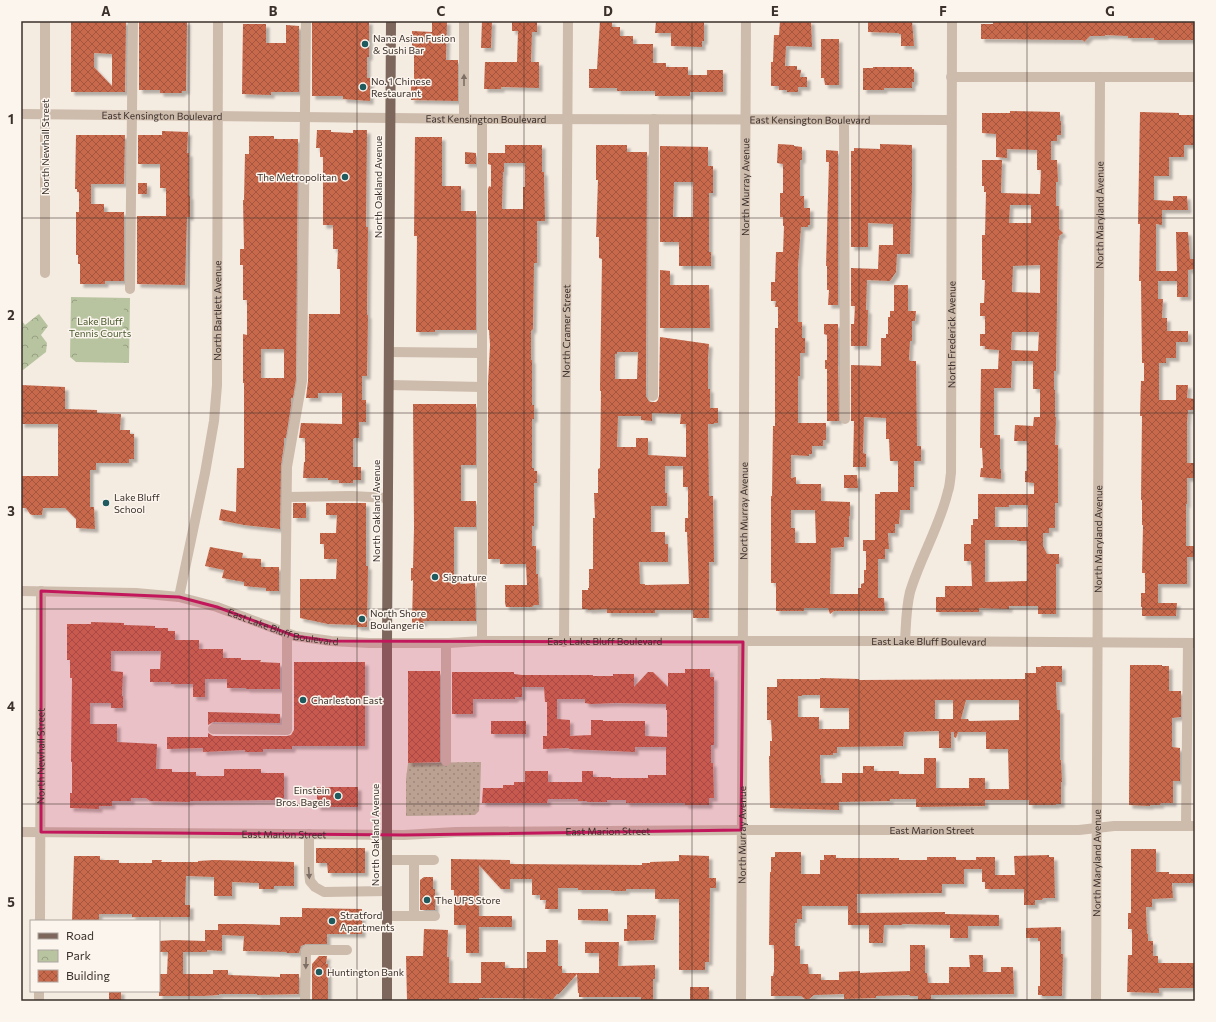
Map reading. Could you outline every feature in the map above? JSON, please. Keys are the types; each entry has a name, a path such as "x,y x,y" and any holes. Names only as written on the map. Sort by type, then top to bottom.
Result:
{"main road":[{"name":"North Oakland Avenue","path":"387,1001 387,643 391,21"}],"street":[{"name":"North Newhall Street","path":"45,21 45,274"},
{"path":"130,289 133,21"},
{"name":"North Bartlett Avenue","path":"179,597 205,473 214,421 217,385 218,21"},
{"path":"213,729 287,730 287,468 302,381 306,21"},
{"path":"464,21 464,119"},
{"name":"North Cramer Street","path":"564,642 568,21"},
{"name":"North Murray Avenue","path":"741,1001 746,21"},
{"name":"North Frederick Avenue","path":"906,641 906,615 910,594 918,567 943,509 951,473 952,21"},
{"path":"951,77 1195,77"},
{"name":"North Maryland Avenue","path":"1096,1001 1100,77"},
{"name":"East Kensington Boulevard","path":"21,114 464,119 951,120"},
{"path":"482,119 482,641"},
{"path":"653,396 654,119"},
{"path":"844,120 845,419"},
{"path":"390,352 482,353"},
{"path":"389,385 482,387"},
{"path":"287,497 352,496 388,498"},
{"name":"East Lake Bluff Boulevard","path":"21,591 136,593 179,597 217,608 286,634 331,641 387,643 446,643 482,641 906,641 1191,643"},
{"name":"North Newhall Street","path":"40,920 41,591"},
{"path":"446,643 446,761"},
{"path":"1191,643 1191,826"},
{"name":"East Marion Street","path":"21,832 387,834 456,832 741,830 1071,830 1114,826 1191,826"},
{"path":"309,834 310,882 315,887 324,892 387,891"},
{"path":"387,860 434,860"},
{"path":"414,860 414,916"},
{"path":"388,916 435,916"},
{"path":"305,1001 307,950 347,950"}],"highlighted area":[{"path":"41,591 179,597 217,607 295,636 331,641 743,642 741,830 404,835 41,832"}],"green space":[{"name":"Lake Bluff Tennis Courts","path":"71,297 130,298 129,363 76,362 70,357"},
{"name":"Lake Bluff Tennis Courts","path":"77,299 124,300 123,361 77,361"},
{"path":"21,310 22,321 25,325 39,314 48,326 41,335 47,343 46,352 23,370 21,370"},
{"path":"481,762 479,811 475,815 406,816 406,779 408,763"}],"building":[{"path":"71,21 126,21 125,92 71,92","holes":["94,53 112,54 112,86 94,67"]},
{"path":"139,21 187,21 186,91 182,91 182,93 160,93 160,90 139,90"},
{"path":"312,21 369,21 369,57 367,57 367,78 370,78 370,101 343,99 343,96 312,96"},
{"path":"432,21 447,21 446,60 458,60 458,101 411,100 411,82 414,82 414,49 412,49 412,31 432,32"},
{"path":"482,21 492,21 491,48 481,48"},
{"path":"512,21 537,22 537,32 532,32 531,62 539,62 539,88 501,87 501,89 484,89 485,62 517,62 518,31 512,31"},
{"path":"600,21 612,21 612,27 620,27 620,36 633,36 633,44 653,44 653,63 666,63 666,67 688,67 688,75 707,75 707,70 723,70 723,92 690,92 690,96 655,96 655,91 617,91 617,88 589,88 589,69 597,69"},
{"path":"656,21 704,21 704,41 702,41 702,47 671,46 671,33 655,33"},
{"path":"780,21 811,21 812,47 786,46 785,66 797,66 797,70 801,70 800,77 807,77 807,87 798,87 798,92 787,92 787,90 779,90 779,86 771,86 771,62 773,62 774,35 779,35"},
{"path":"868,21 912,21 914,46 901,46 901,34 899,33 868,32"},
{"path":"993,21 1195,21 1195,40 1154,40 1154,38 1128,38 1128,36 1105,35 1090,36 1084,42 1083,40 981,39 981,24 993,24"},
{"path":"243,24 266,24 266,43 286,43 286,25 299,26 299,92 271,92 271,95 242,94"},
{"path":"821,39 839,39 839,85 825,85 824,78 821,78"},
{"path":"912,67 912,69 914,69 914,82 912,82 912,88 863,90 863,68"},
{"path":"1010,111 1060,112 1061,121 1061,135 1057,135 1057,141 1051,141 1051,160 1057,160 1058,182 1056,182 1056,206 1059,206 1059,229 1063,233 1059,236 1058,240 1056,371 1054,371 1056,417 1055,445 1058,445 1058,503 1055,503 1055,528 1049,528 1049,533 1043,533 1043,546 1047,554 1059,554 1059,564 1056,564 1056,614 1038,614 1038,606 1009,606 1009,609 979,608 979,612 936,612 936,597 945,597 945,586 972,586 971,561 964,561 964,544 971,544 971,525 973,525 973,519 978,519 978,494 1034,494 1034,483 1025,482 1025,471 1027,471 1027,441 1014,441 1015,425 1033,426 1034,417 1040,417 1040,389 1033,389 1033,361 1012,361 1011,388 994,388 994,435 1000,435 1001,479 980,477 981,468 983,468 982,448 980,448 981,369 998,369 999,350 985,349 985,346 980,346 980,334 985,334 985,316 980,316 980,303 984,303 985,280 982,280 982,235 985,235 986,192 984,192 984,186 982,186 982,160 1002,160 1001,193 1040,194 1041,170 1037,170 1037,150 1007,149 1007,158 996,157 996,134 982,133 982,113 1010,113","holes":["1010,205 1031,205 1031,223 1009,223","1040,265 1040,293 1012,292 1013,266","1012,332 1039,332 1038,351 1011,350","1028,505 1028,527 995,527 995,507","985,540 1027,541 1027,581 985,582"]},
{"path":"1140,112 1195,115 1195,145 1184,145 1184,157 1169,157 1169,176 1154,176 1154,200 1173,201 1173,196 1187,196 1188,210 1162,210 1162,225 1156,224 1156,271 1177,271 1176,232 1188,232 1190,259 1195,259 1195,269 1188,270 1188,297 1177,297 1177,281 1158,281 1158,299 1163,299 1162,318 1167,318 1167,331 1188,331 1188,342 1176,342 1176,358 1166,358 1166,363 1159,363 1159,400 1176,400 1176,385 1188,385 1187,398 1195,399 1195,410 1188,410 1187,423 1187,463 1195,463 1195,478 1187,478 1186,546 1195,546 1195,557 1187,557 1187,584 1158,584 1158,603 1177,603 1176,616 1142,616 1141,607 1141,593 1145,593 1145,573 1142,573 1142,416 1140,416 1141,381 1144,381 1144,363 1142,363 1141,281 1139,281 1140,224 1138,224"},
{"path":"317,130 353,133 353,130 367,130 367,376 362,376 362,400 366,400 366,422 359,422 359,438 354,438 353,440 353,467 361,467 361,480 353,480 353,483 339,483 339,480 328,480 328,478 303,478 305,438 299,438 301,423 342,424 342,393 318,393 318,398 306,398 308,381 309,314 340,314 340,269 337,269 338,249 333,249 333,225 323,225 323,157 320,157 320,148 316,148"},
{"path":"162,131 188,132 187,153 189,153 190,217 187,217 185,285 137,284 137,216 166,216 166,188 160,188 160,164 138,164 138,135 162,135"},
{"path":"76,135 125,135 124,184 91,184 91,204 104,204 104,212 124,212 124,281 105,281 105,284 80,284 80,264 78,264 78,255 76,255 76,212 79,212 79,192 75,189"},
{"path":"249,136 274,136 274,139 298,139 296,380 293,398 291,398 286,438 284,438 281,466 280,529 244,525 219,520 221,509 236,512 237,468 244,468 243,334 247,335 247,300 243,300 243,265 240,265 240,249 244,249 243,200 245,154 249,154","holes":["261,349 284,349 284,378 261,378"]},
{"path":"415,137 442,137 442,186 461,186 461,211 476,211 476,330 435,330 435,332 416,332 417,236 414,236"},
{"path":"778,144 802,147 802,160 800,160 800,196 804,196 804,208 810,208 810,225 808,225 808,227 801,227 798,267 798,322 802,322 802,338 805,338 805,353 800,353 800,376 798,376 798,423 826,423 826,440 823,440 823,446 812,446 812,454 809,454 809,456 791,455 791,478 796,477 796,484 821,484 821,501 850,502 849,537 844,537 844,547 831,548 830,594 858,594 858,588 861,588 861,584 864,583 864,570 866,570 866,551 863,551 863,540 875,540 875,494 880,494 880,492 898,492 898,461 890,461 889,439 886,439 886,418 864,417 863,453 866,454 866,467 853,467 854,421 851,421 851,365 881,366 881,338 886,338 886,334 888,334 888,317 890,317 890,311 894,311 894,285 908,285 908,311 916,311 915,321 912,321 912,341 910,341 909,359 910,361 916,361 917,446 921,446 921,461 914,461 914,487 910,487 910,510 900,510 899,524 895,524 895,533 888,533 889,549 885,549 885,559 878,559 878,598 884,598 885,611 834,611 830,614 828,608 804,608 804,611 776,611 776,583 771,583 771,496 773,426 775,426 775,328 778,328 778,307 775,307 776,301 771,301 771,282 775,282 776,252 783,252 784,226 783,217 780,217 780,193 783,193 783,164 777,163","holes":["791,510 815,510 816,543 795,543 795,528 791,528"]},
{"path":"880,144 912,145 910,254 897,254 896,272 890,281 867,280 867,346 851,346 851,324 854,324 855,306 851,306 851,268 878,269 879,245 893,245 893,224 868,223 868,247 851,247 851,151 854,151 854,148 880,149"},
{"path":"505,145 542,145 545,221 537,221 537,263 534,263 533,329 531,331 532,405 534,405 534,419 532,419 532,468 534,468 534,471 537,471 537,483 534,483 534,526 532,526 532,546 536,546 536,574 538,574 539,605 534,605 532,607 506,607 505,603 505,585 527,585 526,564 500,564 500,559 488,559 488,383 490,345 488,330 488,189 489,186 491,187 491,165 488,164 488,153 505,153","holes":["504,163 525,163 523,209 502,209"]},
{"path":"596,145 627,145 627,152 647,152 646,396 648,400 650,402 656,402 659,396 660,337 709,344 708,389 710,389 710,408 718,408 718,423 708,424 709,496 713,496 714,562 709,562 709,618 693,618 693,610 655,610 655,613 607,613 607,609 582,609 582,590 588,590 589,569 593,569 593,518 595,518 594,493 598,493 598,469 600,468 602,259 599,258 599,237 596,237 598,180 596,180","holes":["617,352 638,352 637,379 615,379 615,354 617,354","652,413 681,414 680,424 686,424 686,457 648,455 648,438 636,438 636,447 617,447 618,416 641,416 641,420 652,421","665,466 683,466 683,487 688,487 688,518 685,518 685,532 687,532 689,584 640,584 639,562 668,562 668,544 665,544 665,532 651,532 651,506 667,506 667,493 665,493"]},
{"path":"660,146 708,147 708,166 713,166 713,193 709,193 709,252 711,252 711,266 679,266 679,242 660,242","holes":["674,182 693,182 693,217 673,217"]},
{"path":"826,150 838,151 838,305 828,305 829,290 827,290 826,266 829,162 826,162"},
{"path":"465,152 476,153 476,164 465,164"},
{"path":"138,183 147,183 147,194 138,194"},
{"path":"660,270 670,271 670,285 709,285 710,328 660,328"},
{"path":"824,324 838,324 839,421 827,421 827,369 825,369 825,360 827,360 827,335 824,334"},
{"path":"21,385 65,387 65,409 97,410 97,413 121,414 120,430 130,430 130,434 134,434 134,459 129,459 129,463 96,463 96,470 90,470 90,507 94,507 95,529 76,528 76,519 65,508 43,508 42,515 32,515 26,508 21,508 21,476 58,476 58,424 21,424"},
{"path":"413,404 476,404 476,465 461,465 461,501 476,501 476,527 454,527 454,575 459,575 460,584 475,583 476,621 423,621 424,623 412,623 413,580 411,581 411,568 413,568 414,528"},
{"path":"844,475 857,475 858,488 844,488"},
{"path":"293,503 306,503 306,518 293,518"},
{"path":"326,503 366,503 366,566 368,566 367,627 357,627 357,625 328,624 300,618 300,579 336,579 337,559 324,559 324,544 320,544 320,533 336,533 337,515 326,515"},
{"path":"210,547 243,553 242,558 261,559 261,567 279,567 279,591 266,591 266,588 244,586 244,582 222,578 224,570 205,566"},
{"path":"91,622 124,623 124,625 168,628 168,631 175,631 175,640 199,640 199,649 223,649 223,658 241,658 241,660 261,660 260,662 280,663 280,689 227,688 227,679 205,679 205,697 193,697 193,684 150,682 150,669 160,669 161,651 111,651 111,671 123,672 123,708 111,708 111,703 90,703 90,724 117,724 117,742 157,744 156,769 172,769 172,772 196,772 196,776 224,776 224,769 261,769 261,773 284,773 284,798 275,798 275,800 190,802 150,801 146,798 131,798 131,801 112,801 112,806 99,806 99,809 70,808 70,793 72,793 72,678 70,678 70,660 67,660 67,624 91,624"},
{"name":"Charleston East","path":"294,662 365,662 365,746 292,746 292,749 263,749 263,752 245,752 245,750 203,752 203,748 167,749 167,737 208,737 208,733 213,736 291,735 294,730"},
{"path":"1130,665 1169,666 1169,691 1181,691 1181,717 1172,718 1172,747 1180,748 1180,781 1173,781 1173,803 1161,803 1160,805 1150,806 1129,805"},
{"path":"1062,666 1062,682 1056,682 1057,710 1060,710 1060,760 1062,782 1061,804 1029,805 1029,800 985,800 985,806 916,807 916,799 890,799 890,801 839,802 839,810 770,808 769,756 770,741 772,741 771,720 767,720 767,687 777,687 777,679 1025,679 1025,673 1036,673 1036,667","holes":["820,695 820,708 849,708 849,729 819,729 819,717 798,717 798,696","935,700 953,700 953,719 935,719","966,700 1019,700 1019,720 969,721 968,719 961,719","939,731 939,748 951,748 951,732 954,732 954,737 956,738 958,732 986,732 986,749 1008,749 1009,789 985,789 985,778 969,778 969,788 936,788 936,758 924,758 924,774 899,774 899,771 874,771 874,766 863,766 863,773 842,773 842,783 821,783 820,755 833,755 833,753 837,753 837,747 903,746 904,732"]},
{"path":"685,669 710,669 710,677 714,677 714,745 711,745 711,763 713,763 714,798 709,798 709,805 685,805 685,803 626,803 626,800 587,802 578,801 578,799 548,799 547,803 482,803 483,788 503,788 503,785 514,785 514,782 525,782 525,771 548,771 548,782 582,782 582,771 593,771 593,777 611,778 648,778 648,775 666,775 666,747 635,747 635,752 569,748 543,749 543,736 547,736 547,702 545,702 544,687 522,687 522,697 515,697 515,699 473,699 473,714 452,714 452,672 514,672 514,674 522,675 593,676 634,674 634,687 648,672 653,672 668,687 668,673 685,673","holes":["557,699 585,699 585,703 591,704 666,704 667,737 645,736 645,721 603,720 591,720 591,735 570,736 570,720 557,719"]},
{"path":"408,671 440,671 440,762 408,763"},
{"path":"208,712 280,714 280,723 213,722 208,725"},
{"path":"491,721 526,721 526,734 491,734"},
{"name":"Einstein Bros. Bagels","path":"317,787 358,787 358,807 317,807"},
{"path":"316,848 365,848 365,873 328,873 327,863 316,863"},
{"path":"1131,849 1156,849 1156,872 1169,872 1169,874 1195,874 1195,883 1172,883 1173,898 1152,899 1152,907 1146,907 1148,941 1153,941 1153,956 1158,956 1158,963 1195,963 1195,988 1159,988 1159,993 1127,992 1128,955 1132,955 1132,929 1128,929 1128,913 1131,913"},
{"path":"775,852 801,852 801,874 820,874 820,860 824,860 824,855 836,855 836,858 899,858 899,860 927,860 927,857 956,857 956,860 976,860 976,857 995,857 995,875 1015,875 1014,856 1049,855 1049,857 1054,857 1055,898 1043,898 1042,900 1035,900 1035,905 1024,905 1024,889 985,889 985,882 982,882 982,869 964,869 964,884 942,884 942,893 857,894 857,913 945,912 945,914 999,915 999,926 968,926 968,938 950,938 950,925 902,924 884,925 883,943 869,943 869,925 848,925 848,906 802,906 802,919 797,919 797,923 795,923 795,946 800,946 800,964 808,964 809,974 821,974 821,980 839,980 839,972 860,971 860,973 910,971 910,945 925,945 925,973 927,973 928,983 949,983 949,967 970,967 969,955 983,955 983,972 1001,972 1001,967 1013,967 1014,994 931,995 931,1000 918,1000 918,996 910,995 844,999 844,994 814,995 809,999 805,999 801,996 771,996 771,976 773,976 774,971 774,945 769,945 770,872 771,857 775,857"},
{"path":"679,855 709,856 709,878 716,878 716,888 710,888 709,962 705,962 705,970 679,970 679,899 655,899 655,889 626,889 626,891 611,891 558,888 558,909 545,909 546,900 540,900 540,895 532,895 532,879 510,879 510,889 501,889 479,865 479,916 512,916 512,927 479,927 479,953 466,953 466,925 454,925 454,890 451,890 451,859 510,860 510,864 642,865 642,863 650,862 679,861"},
{"path":"74,856 100,856 100,860 119,860 119,863 152,863 152,860 162,860 161,862 198,862 214,860 294,862 294,886 274,886 274,889 259,889 259,883 232,882 232,896 214,896 214,877 186,876 185,905 190,905 190,917 132,917 132,914 99,914 99,920 72,920"},
{"name":"The UPS Store","path":"424,877 433,877 433,889 435,889 435,910 420,910 420,880"},
{"path":"302,908 362,909 362,934 327,934 327,944 306,944 301,946 299,953 243,951 244,936 222,935 222,951 207,950 207,952 183,952 183,974 213,974 213,970 228,970 228,975 280,977 280,974 299,974 299,994 159,996 160,974 167,974 168,952 160,952 160,941 205,941 205,930 218,930 218,924 280,925 280,917 302,917"},
{"path":"578,909 608,909 608,921 578,920"},
{"path":"627,915 656,915 654,940 624,941 624,929 627,929"},
{"path":"1061,927 1061,954 1063,954 1062,996 1038,995 1038,986 1040,986 1040,941 1038,941 1038,938 1026,938 1026,928"},
{"path":"424,929 448,930 447,957 449,957 449,983 481,983 481,962 505,962 505,968 527,968 527,952 546,952 546,940 558,940 558,966 562,966 562,973 599,973 599,953 585,953 585,942 619,942 618,966 655,965 655,979 653,979 653,1001 641,1001 641,997 579,997 577,974 553,999 479,998 479,1000 407,1000 406,956 423,956"},
{"name":"Huntington Bank","path":"319,956 327,956 328,1001 312,1001 312,964"},
{"path":"690,987 709,987 709,1001 690,1001"},
{"path":"109,992 121,992 121,1000 109,1000"}],"place":[{"name":"Nana Asian Fusion & Sushi Bar","path":"365,44"},
{"name":"No. 1 Chinese Restaurant","path":"363,87"},
{"name":"The Metropolitan","path":"345,177"},
{"name":"Lake Bluff School","path":"106,503"},
{"name":"Signature","path":"435,577"},
{"name":"North Shore Boulangerie","path":"362,619"},
{"name":"Charleston East","path":"303,700"},
{"name":"Einstein Bros. Bagels","path":"338,796"},
{"name":"The UPS Store","path":"427,900"},
{"name":"Stratford Apartments","path":"332,921"},
{"name":"Huntington Bank","path":"319,972"}]}
